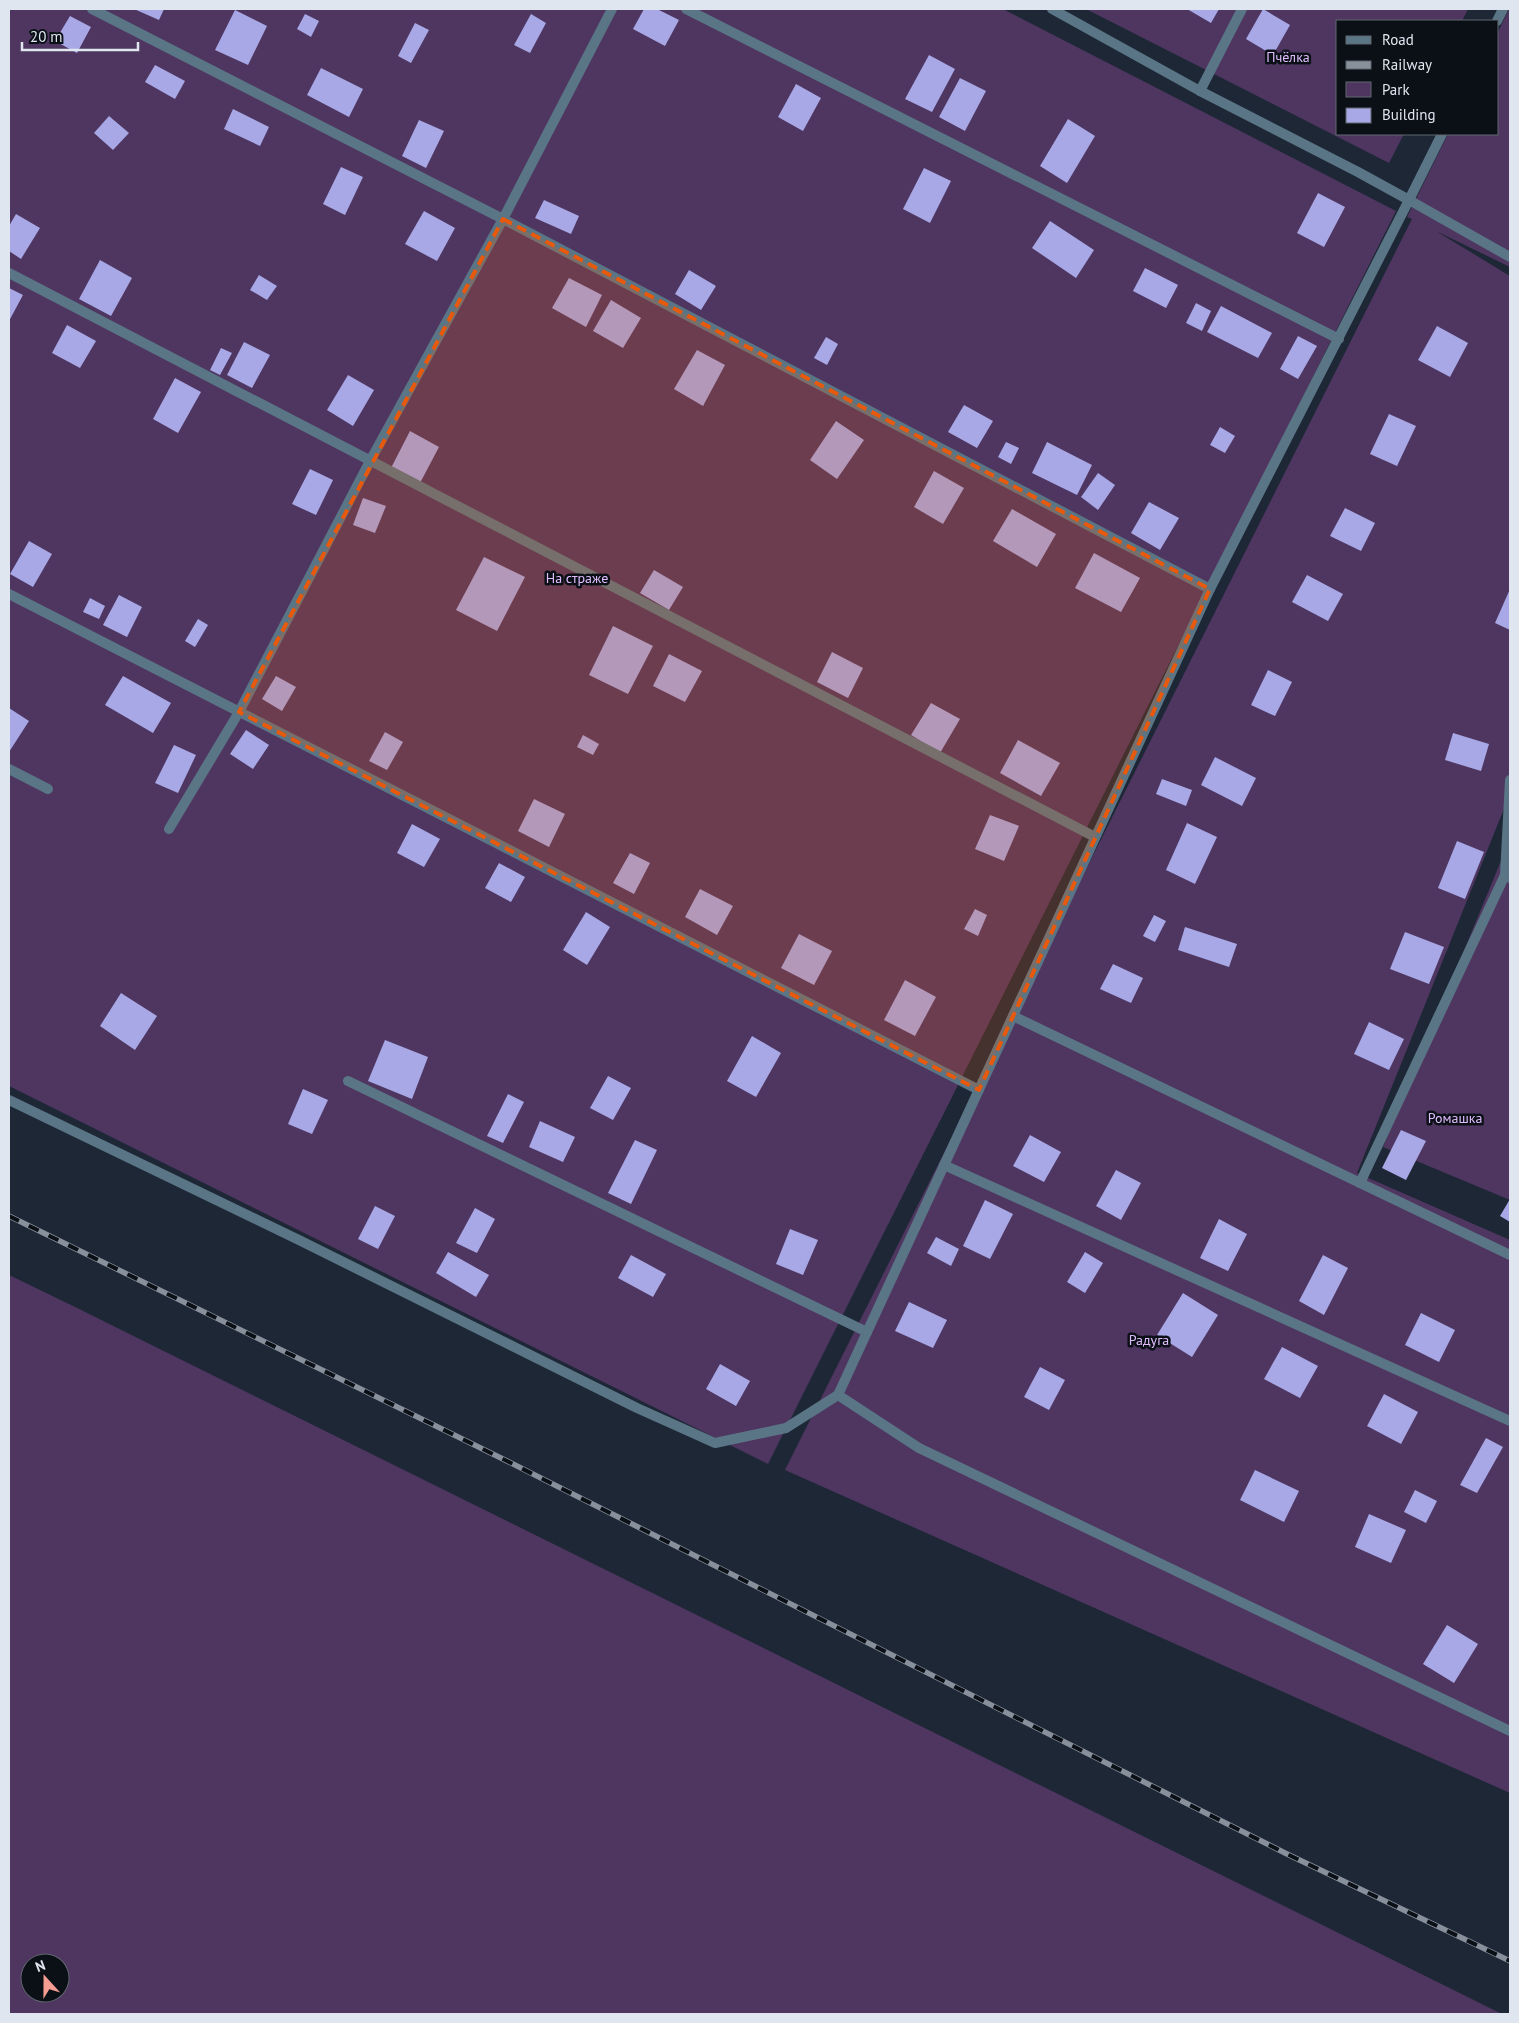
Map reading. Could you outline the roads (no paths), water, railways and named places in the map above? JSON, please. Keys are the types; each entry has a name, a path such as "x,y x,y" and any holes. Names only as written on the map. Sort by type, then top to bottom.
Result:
{"street":[{"path":"92,9 503,219 1210,590"},
{"path":"169,830 239,712 370,461 503,219 612,9"},
{"path":"686,9 1339,339"},
{"path":"1052,9 1200,91 1358,172 1510,257"},
{"path":"1200,91 1242,9"},
{"path":"9,1100 637,1408 715,1442 786,1428 838,1394 1210,590 1442,135"},
{"path":"9,273 1095,837"},
{"path":"9,594 979,1090"},
{"path":"9,769 48,789"},
{"path":"1360,1182 1508,876 1510,780"},
{"path":"1013,1016 1510,1255"},
{"path":"348,1081 867,1332"},
{"path":"944,1165 1510,1421"},
{"path":"838,1394 920,1448 1510,1731"}],"railway":[{"path":"9,1216 507,1461 1287,1854 1510,1961"}],"park label":[{"name":"Пчёлка","path":"1288,57"},
{"name":"На страже","path":"577,578"},
{"name":"Ромашка","path":"1455,1118"},
{"name":"Радуга","path":"1149,1340"}]}
